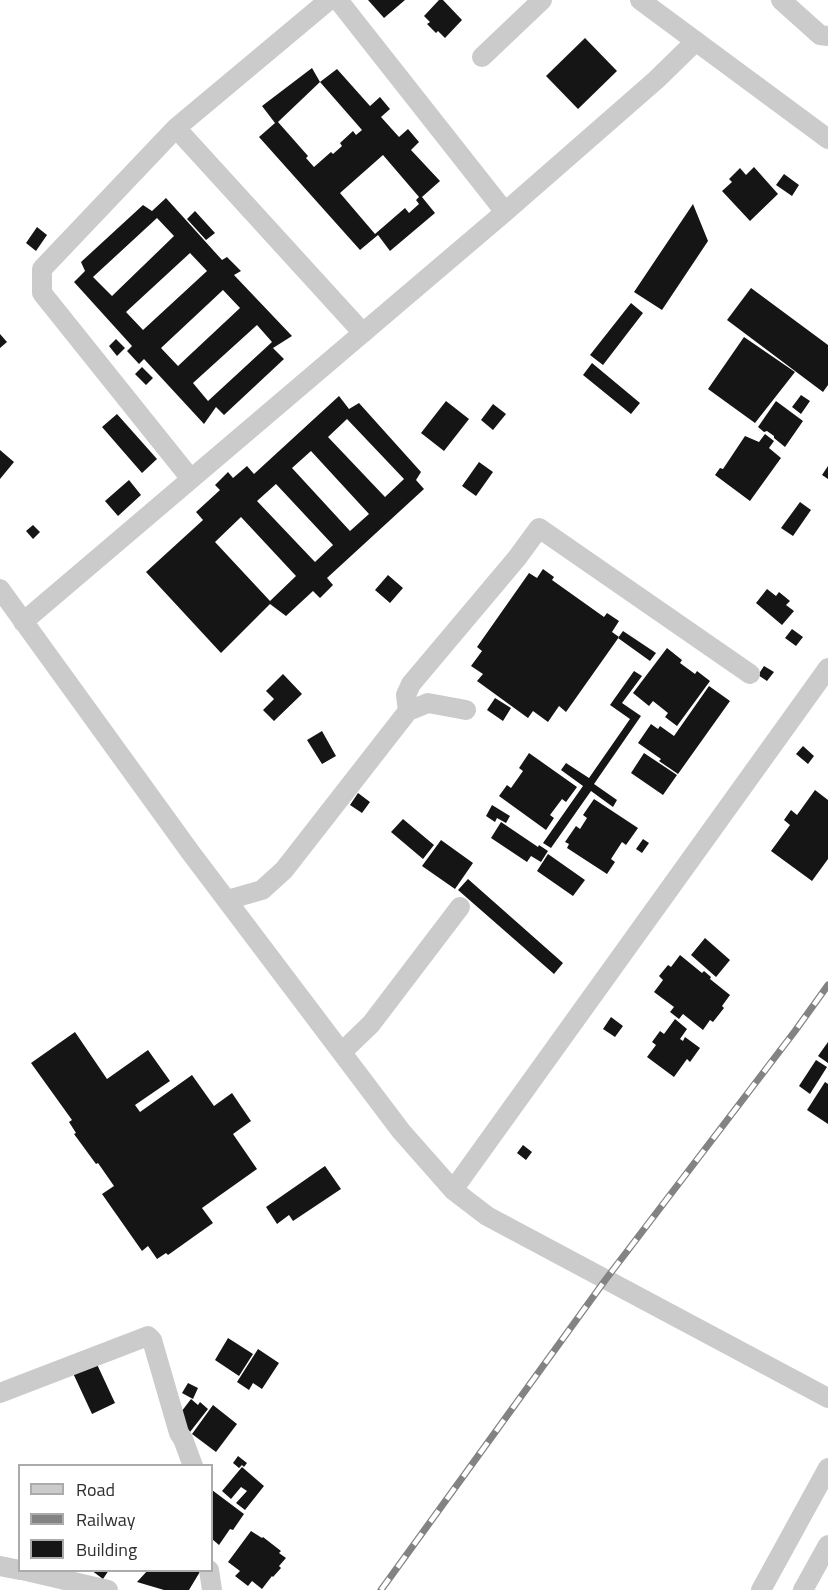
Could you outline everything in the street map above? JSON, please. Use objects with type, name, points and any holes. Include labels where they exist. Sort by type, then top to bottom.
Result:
[{"type":"street","points":[[191,478],[42,293],[42,269],[176,128],[329,0]]},
{"type":"street","points":[[338,0],[505,212]]},
{"type":"street","points":[[482,57],[542,0]]},
{"type":"street","points":[[640,0],[828,139]]},
{"type":"street","points":[[781,0],[820,35],[828,36]]},
{"type":"street","points":[[23,622],[505,212],[656,80],[696,41]]},
{"type":"street","points":[[176,128],[363,333]]},
{"type":"street","points":[[408,711],[406,695],[411,684],[517,558],[539,528],[750,674]]},
{"type":"street","points":[[0,590],[227,900],[401,1131],[453,1190],[487,1216],[828,1398]]},
{"type":"street","points":[[453,1190],[828,668]]},
{"type":"street","points":[[227,900],[262,890],[284,870],[408,711],[428,704],[466,710]]},
{"type":"street","points":[[342,1052],[371,1024],[460,906]]},
{"type":"street","points":[[0,1393],[148,1336],[152,1340],[179,1433],[192,1464]]},
{"type":"street","points":[[762,1590],[828,1468]]},
{"type":"street","points":[[803,1590],[828,1545]]},
{"type":"street","points":[[0,1566],[18,1569]]},
{"type":"street","points":[[30,1572],[108,1590]]},
{"type":"street","points":[[209,1572],[212,1590]]},
{"type":"building","points":[[368,0],[405,0],[384,18]]},
{"type":"building","points":[[439,0],[443,0],[462,20],[445,38],[427,24],[430,22],[424,16]]},
{"type":"building","points":[[585,38],[617,71],[578,109],[546,76]]},
{"type":"building","points":[[312,68],[320,82],[337,69],[370,106],[380,97],[390,109],[381,117],[399,137],[408,129],[419,142],[411,150],[440,181],[422,197],[435,213],[390,251],[378,235],[360,250],[259,137],[275,123],[262,106]],"holes":[[[320,82],[362,130],[356,135],[353,131],[340,143],[342,146],[333,154],[331,152],[314,167],[306,158],[308,156],[278,122]],[[383,155],[419,197],[416,200],[419,204],[409,213],[405,208],[375,234],[340,193]]]},
{"type":"building","points":[[754,167],[778,194],[750,221],[722,191],[732,182],[729,179],[740,168],[746,175]]},
{"type":"building","points":[[784,174],[799,185],[792,196],[776,185]]},
{"type":"building","points":[[166,198],[222,260],[227,257],[241,271],[234,275],[292,336],[273,348],[284,359],[224,415],[216,407],[204,424],[144,359],[139,364],[127,351],[132,346],[74,282],[85,271],[81,262],[143,205],[152,211]],"holes":[[[157,218],[174,236],[112,296],[93,277]],[[190,253],[207,271],[143,330],[126,312]],[[223,290],[240,308],[178,366],[161,348]],[[257,325],[272,342],[208,401],[193,383]]]},
{"type":"building","points":[[693,204],[708,241],[662,310],[634,292]]},
{"type":"building","points":[[195,211],[215,233],[206,240],[187,219]]},
{"type":"building","points":[[37,227],[47,235],[36,251],[26,243]]},
{"type":"building","points":[[751,288],[828,345],[828,385],[823,392],[727,320]]},
{"type":"building","points":[[631,303],[643,313],[603,365],[590,355]]},
{"type":"building","points":[[0,334],[7,342],[0,348]]},
{"type":"building","points":[[744,337],[795,372],[755,423],[708,389]]},
{"type":"building","points":[[116,339],[125,348],[117,356],[109,346]]},
{"type":"building","points":[[592,363],[640,403],[631,414],[583,375]]},
{"type":"building","points":[[142,367],[153,378],[146,385],[135,374]]},
{"type":"building","points":[[801,395],[810,401],[801,414],[792,407]]},
{"type":"building","points":[[339,396],[349,409],[359,403],[421,472],[416,480],[424,489],[327,578],[333,585],[320,598],[313,591],[286,616],[270,604],[221,653],[146,572],[203,520],[196,512],[220,490],[215,485],[228,472],[233,478],[247,466],[254,474]],"holes":[[[347,419],[404,479],[385,497],[328,437]],[[311,451],[369,514],[350,531],[292,468]],[[276,484],[333,545],[315,562],[257,501]],[[241,517],[296,576],[270,601],[215,542]]]},
{"type":"building","points":[[446,401],[469,419],[444,451],[421,433]]},
{"type":"building","points":[[776,401],[803,421],[785,447],[774,436],[758,427]]},
{"type":"building","points":[[493,404],[506,414],[493,430],[481,420]]},
{"type":"building","points":[[117,414],[157,459],[142,473],[102,427]]},
{"type":"building","points":[[765,434],[774,441],[769,448],[781,458],[750,501],[715,475],[720,468],[723,469],[745,436],[759,442]]},
{"type":"building","points":[[0,450],[14,462],[0,479]]},
{"type":"building","points":[[479,462],[493,472],[476,496],[462,486]]},
{"type":"building","points":[[828,466],[828,479],[822,475]]},
{"type":"building","points":[[129,480],[141,495],[118,516],[105,501]]},
{"type":"building","points":[[800,502],[811,510],[793,536],[781,528]]},
{"type":"building","points":[[33,525],[40,532],[33,539],[26,531]]},
{"type":"building","points":[[543,569],[554,577],[552,580],[604,617],[607,613],[619,621],[612,632],[619,637],[566,712],[559,706],[548,722],[533,711],[528,718],[477,681],[483,674],[471,666],[482,651],[477,647],[529,573],[537,578]]},
{"type":"building","points":[[388,575],[403,588],[390,603],[375,590]]},
{"type":"building","points":[[767,589],[776,596],[779,592],[790,601],[786,605],[794,611],[782,625],[756,603]]},
{"type":"building","points":[[792,629],[803,637],[796,646],[785,638]]},
{"type":"building","points":[[623,631],[656,653],[650,661],[618,638]]},
{"type":"building","points":[[667,648],[682,660],[680,663],[695,674],[697,671],[710,681],[677,726],[665,717],[668,713],[653,701],[649,706],[633,693]]},
{"type":"building","points":[[764,666],[774,672],[767,681],[758,675]]},
{"type":"building","points":[[634,671],[642,676],[622,703],[641,716],[594,784],[617,800],[613,807],[591,791],[551,848],[543,843],[583,786],[561,770],[566,763],[589,778],[630,719],[610,705]]},
{"type":"building","points":[[283,674],[302,694],[274,721],[263,710],[274,699],[266,691]]},
{"type":"building","points":[[709,686],[730,701],[678,774],[638,743],[651,724],[658,729],[660,726],[674,736]]},
{"type":"building","points":[[495,698],[511,708],[503,721],[487,710]]},
{"type":"building","points":[[322,731],[336,756],[322,764],[307,740]]},
{"type":"building","points":[[803,746],[814,756],[808,764],[796,754]]},
{"type":"building","points":[[529,753],[577,787],[566,802],[562,799],[550,815],[554,818],[546,830],[499,796],[507,785],[511,788],[523,771],[519,768]]},
{"type":"building","points":[[644,753],[677,775],[663,795],[631,773]]},
{"type":"building","points":[[815,790],[828,800],[828,859],[812,881],[771,851],[790,825],[784,820],[791,810],[797,815]]},
{"type":"building","points":[[358,793],[370,802],[362,813],[350,805]]},
{"type":"building","points":[[594,799],[638,828],[626,845],[622,842],[611,859],[615,862],[607,874],[567,848],[569,844],[565,842],[576,826],[580,829],[587,818],[583,815]]},
{"type":"building","points":[[492,805],[510,816],[506,823],[497,818],[495,822],[486,816]]},
{"type":"building","points":[[403,819],[434,845],[423,859],[391,832]]},
{"type":"building","points":[[501,822],[538,847],[539,845],[548,851],[541,862],[531,856],[527,862],[491,838]]},
{"type":"building","points":[[643,839],[649,843],[642,853],[636,849]]},
{"type":"building","points":[[441,840],[473,863],[455,889],[422,866]]},
{"type":"building","points":[[548,854],[585,880],[573,896],[537,871]]},
{"type":"building","points":[[468,879],[563,963],[554,974],[458,890]]},
{"type":"building","points":[[705,938],[730,960],[716,977],[691,955]]},
{"type":"building","points":[[680,955],[702,973],[704,971],[711,977],[710,979],[730,995],[722,1006],[724,1008],[713,1022],[710,1020],[703,1030],[683,1014],[679,1019],[670,1012],[674,1007],[654,992],[663,980],[659,976],[668,965],[671,967]]},
{"type":"building","points":[[611,1017],[623,1026],[615,1037],[603,1029]]},
{"type":"building","points":[[675,1019],[687,1029],[680,1039],[683,1041],[685,1037],[700,1048],[690,1062],[687,1059],[674,1077],[647,1057],[656,1045],[652,1042],[660,1031],[664,1034]]},
{"type":"building","points":[[75,1032],[107,1079],[148,1050],[170,1081],[135,1105],[140,1112],[192,1075],[214,1106],[232,1093],[251,1121],[233,1134],[257,1169],[202,1208],[213,1223],[168,1255],[166,1253],[157,1259],[148,1246],[142,1251],[102,1194],[114,1186],[74,1134],[76,1133],[69,1122],[72,1120],[31,1063]]},
{"type":"building","points":[[828,1042],[828,1063],[818,1056]]},
{"type":"building","points":[[816,1060],[827,1067],[810,1094],[799,1086]]},
{"type":"building","points":[[825,1082],[828,1084],[828,1124],[807,1110]]},
{"type":"building","points":[[523,1145],[532,1152],[526,1160],[517,1153]]},
{"type":"building","points":[[325,1166],[341,1189],[293,1221],[289,1215],[277,1224],[266,1207]]},
{"type":"building","points":[[228,1338],[253,1354],[239,1376],[215,1360]]},
{"type":"building","points":[[258,1349],[279,1363],[262,1389],[253,1383],[249,1390],[237,1382]]},
{"type":"building","points":[[95,1360],[115,1403],[92,1414],[72,1371]]},
{"type":"building","points":[[188,1383],[198,1388],[193,1399],[182,1393]]},
{"type":"building","points":[[191,1399],[198,1405],[200,1402],[208,1409],[190,1432],[175,1420]]},
{"type":"building","points":[[213,1405],[237,1424],[216,1452],[192,1434]]},
{"type":"building","points":[[238,1456],[247,1463],[244,1467],[242,1465],[239,1468],[233,1463]]},
{"type":"building","points":[[242,1467],[264,1486],[245,1510],[236,1503],[247,1491],[241,1487],[231,1499],[222,1491]]},
{"type":"building","points":[[213,1491],[244,1514],[219,1545],[213,1540]]},
{"type":"building","points":[[251,1531],[263,1537],[286,1558],[279,1566],[281,1568],[262,1589],[252,1581],[248,1586],[235,1576],[240,1571],[228,1562]]},
{"type":"building","points":[[94,1572],[108,1572],[103,1579]]},
{"type":"building","points":[[146,1572],[200,1572],[189,1590],[164,1590],[137,1582]]},
{"type":"railway","points":[[381,1590],[606,1279],[828,985]]}]
